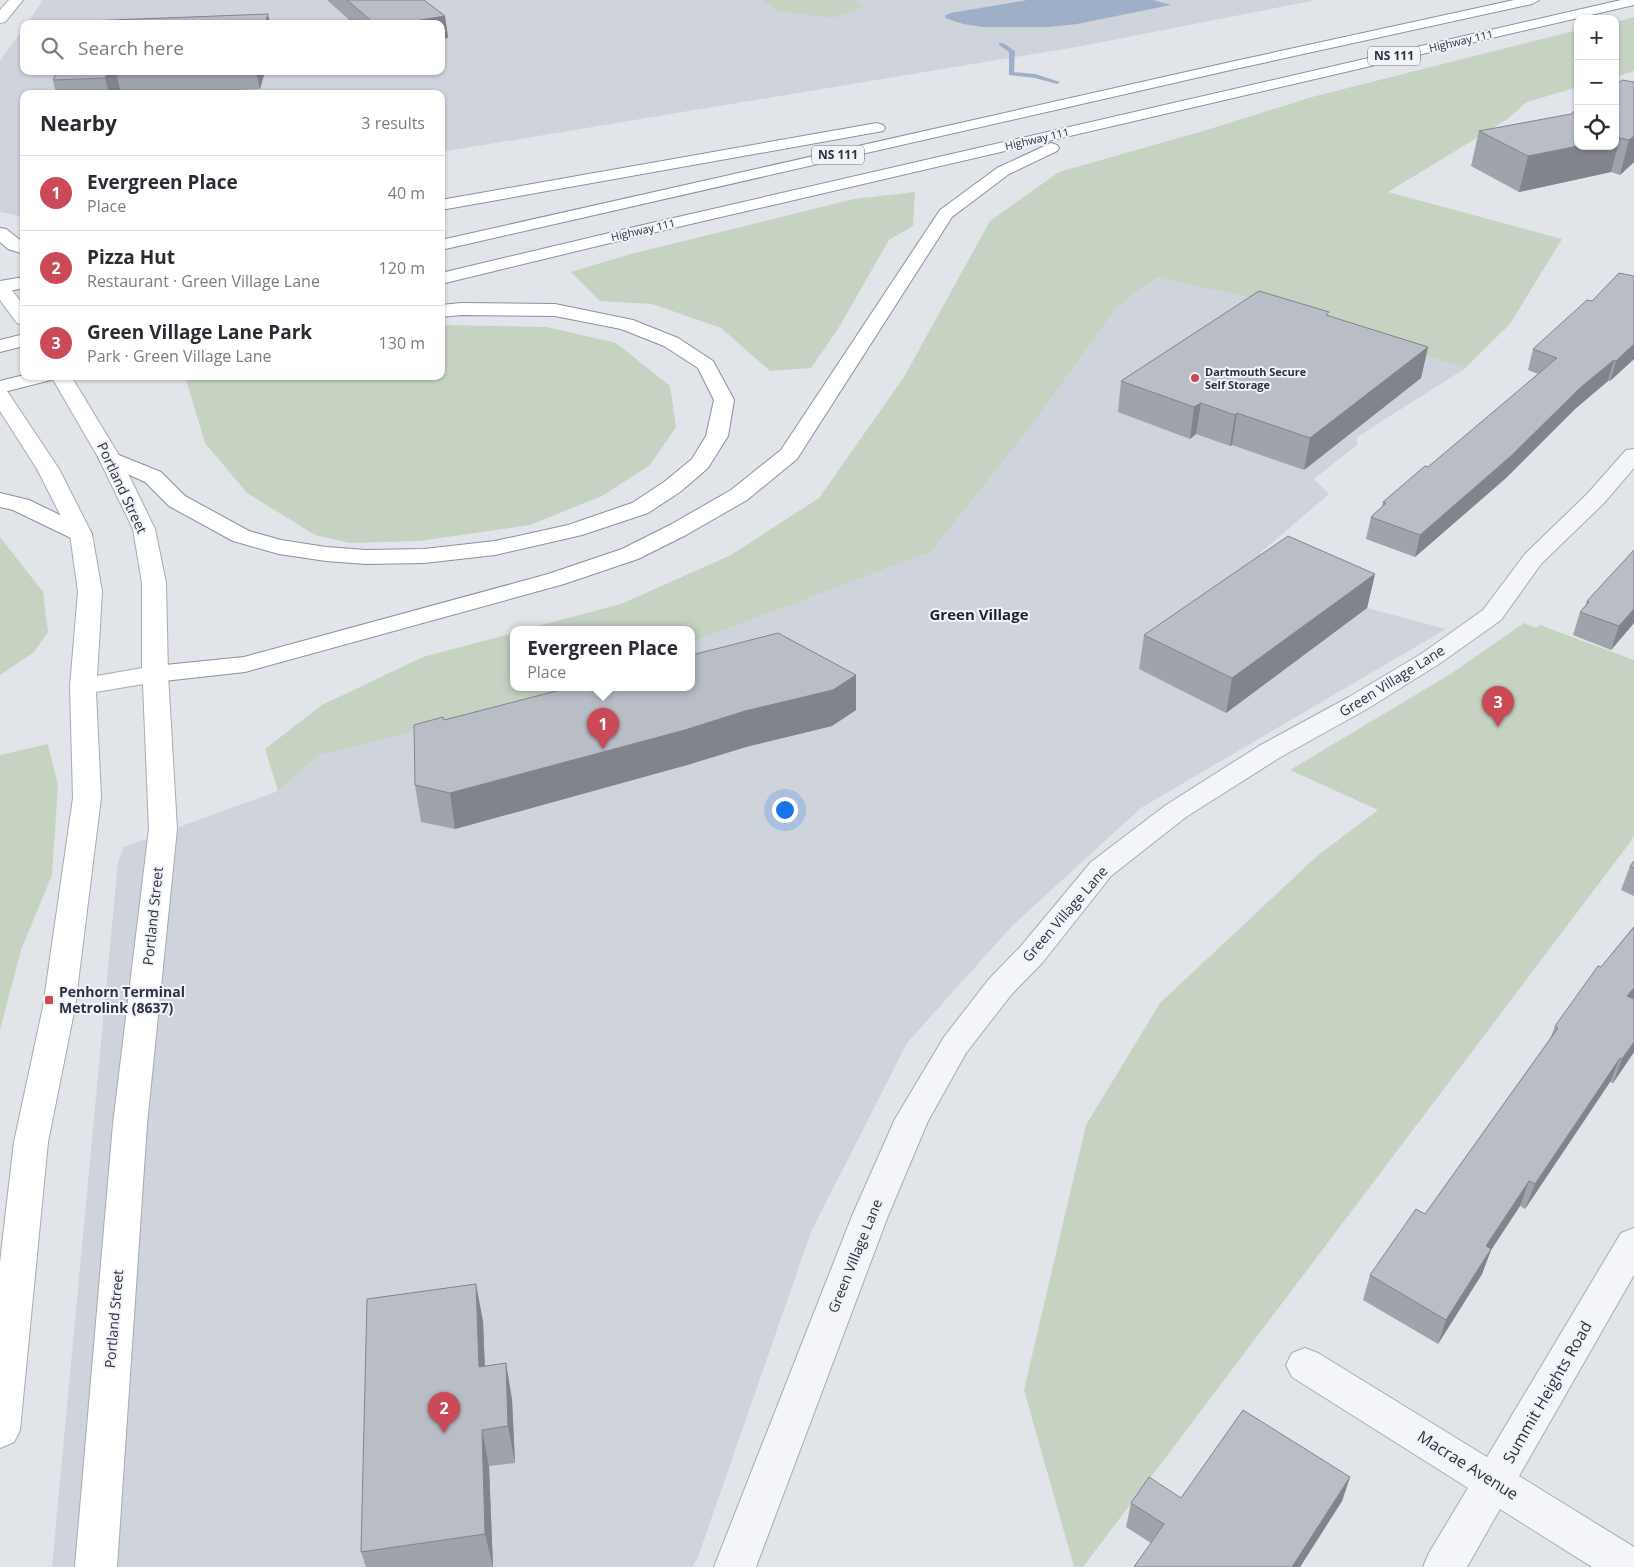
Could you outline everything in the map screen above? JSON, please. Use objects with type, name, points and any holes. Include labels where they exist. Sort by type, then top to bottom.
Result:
[{"type":"main road","points":[[0,19],[16,0]]},
{"type":"main road","name":"Highway 111","points":[[445,244],[1235,65],[1532,0]]},
{"type":"main road","name":"Highway 111","points":[[445,278],[643,230],[1634,1]]},
{"type":"main road","points":[[926,119],[1235,65]]},
{"type":"main road","points":[[83,686],[155,674],[245,664],[556,579],[630,554],[678,530],[739,495],[789,454],[946,214],[1003,171],[1051,147],[1155,112]]},
{"type":"main road","points":[[445,204],[888,126]]},
{"type":"main road","points":[[0,233],[14,245],[20,247]]},
{"type":"main road","points":[[20,283],[0,288],[20,313]]},
{"type":"main road","points":[[109,457],[153,477],[177,501],[241,536],[279,547],[326,554],[366,557],[424,556],[495,548],[574,530],[640,508],[672,487],[700,463],[717,436],[724,400],[706,365],[671,342],[626,324],[555,310],[461,309],[445,311]]},
{"type":"main road","points":[[0,346],[20,341]]},
{"type":"main road","points":[[5,388],[31,380]]},
{"type":"main road","points":[[5,388],[37,380]]},
{"type":"main road","name":"Portland Street","points":[[63,380],[109,457],[144,529],[154,583],[155,674],[163,829],[130,1124],[96,1567]]},
{"type":"main road","points":[[0,1430],[31,1142],[59,1007],[87,798],[83,686],[90,592],[81,534],[48,469],[22,428],[5,388]]},
{"type":"main road","points":[[0,500],[21,505],[81,534]]},
{"type":"street","name":"Green Village Lane","points":[[735,1567],[860,1241],[912,1119],[955,1045],[1000,987],[1032,954],[1101,869],[1176,811],[1269,752],[1358,703],[1430,659],[1492,615],[1533,559],[1596,498],[1634,456]]},
{"type":"street","name":"Summit Heights Road","points":[[1444,1567],[1634,1243]]},
{"type":"street","name":"Macrae Avenue","points":[[1305,1365],[1629,1567]]},
{"type":"shaded area","points":[[43,0],[1316,0],[1082,46],[445,151],[445,90],[20,90],[20,216],[0,212],[0,61],[20,34],[20,75],[445,75],[445,20],[30,20]]},
{"type":"shaded area","points":[[1159,278],[1285,305],[1464,369],[1357,437],[1357,445],[1314,479],[1329,494],[1260,553],[1367,608],[1446,629],[1141,808],[1012,926],[907,1043],[811,1232],[698,1557],[692,1567],[52,1567],[118,862],[124,847],[278,791],[319,755],[378,741],[553,691],[695,691],[695,641],[931,552],[1035,421],[1117,307]]},
{"type":"green space","points":[[761,0],[853,0],[865,6],[834,18],[778,11]]},
{"type":"green space","points":[[1634,17],[1634,71],[1619,76],[1619,60],[1619,21]]},
{"type":"green space","points":[[1574,31],[1574,88],[1527,102],[1506,120],[1388,192],[1562,239],[1510,324],[1464,369],[1285,305],[1158,278],[1117,307],[1035,421],[931,552],[695,641],[695,626],[538,626],[621,604],[731,555],[819,498],[904,377],[990,221],[1059,172],[1210,129],[1312,97]]},
{"type":"green space","points":[[915,192],[913,226],[889,240],[838,329],[811,368],[770,371],[721,328],[652,304],[600,301],[571,272],[631,254],[854,199]]},
{"type":"green space","points":[[445,325],[547,327],[616,343],[670,386],[676,427],[650,465],[602,496],[530,525],[419,541],[350,543],[315,535],[247,493],[205,443],[186,380],[445,380]]},
{"type":"green space","points":[[0,537],[43,592],[48,632],[34,652],[0,675]]},
{"type":"green space","points":[[1524,623],[1536,628],[1540,625],[1634,660],[1634,837],[1083,1567],[1074,1567],[1024,1390],[1086,1125],[1160,1003],[1317,856],[1378,810],[1290,770],[1452,673]]},
{"type":"green space","points":[[510,634],[510,691],[553,691],[378,741],[319,755],[278,791],[265,749],[322,705],[423,657]]},
{"type":"green space","points":[[48,744],[58,786],[52,875],[21,950],[0,1030],[0,755]]},
{"type":"water","points":[[1027,0],[1153,0],[1171,5],[1077,24],[1049,27],[983,27],[963,24],[945,18],[946,15],[951,13]]},
{"type":"building","points":[[347,0],[424,0],[445,16],[421,20],[370,20]]},
{"type":"building","points":[[268,14],[266,20],[113,20]]},
{"type":"building","points":[[56,75],[107,75],[105,78],[53,80]]},
{"type":"building","points":[[1622,80],[1634,82],[1634,136],[1629,140],[1619,138],[1620,82]]},
{"type":"building","points":[[1574,111],[1574,147],[1528,156],[1479,131],[1571,114]]},
{"type":"building","points":[[1619,273],[1634,276],[1634,344],[1616,361],[1614,360],[1581,387],[1511,456],[1420,535],[1371,517],[1386,503],[1383,502],[1425,466],[1428,467],[1557,358],[1533,349],[1587,300],[1592,301]]},
{"type":"building","points":[[1259,291],[1329,312],[1326,315],[1428,347],[1310,438],[1201,403],[1194,407],[1121,381]]},
{"type":"building","points":[[1288,536],[1375,574],[1232,678],[1144,635]]},
{"type":"building","points":[[1634,550],[1634,609],[1619,626],[1580,612],[1589,602],[1587,601]]},
{"type":"building","points":[[778,633],[856,675],[833,690],[745,711],[685,730],[450,793],[415,785],[414,725],[443,717],[444,720],[556,691],[695,691],[695,654]]},
{"type":"building","points":[[1634,927],[1634,988],[1627,996],[1634,999],[1634,1042],[1622,1059],[1620,1058],[1535,1184],[1529,1181],[1486,1246],[1491,1249],[1446,1320],[1370,1275],[1416,1209],[1425,1214],[1558,1028],[1555,1026],[1598,966],[1601,967]]},
{"type":"building","points":[[476,1284],[479,1367],[506,1363],[508,1426],[482,1430],[485,1534],[361,1552],[367,1299]]},
{"type":"building","points":[[1243,1410],[1350,1477],[1292,1567],[1134,1567],[1164,1524],[1131,1503],[1149,1477],[1181,1498]]},
{"type":"waterway","points":[[1001,44],[1012,51],[1011,74],[1035,76],[1057,82]]},
{"type":"place","name":"Dartmouth Secure Self Storage","points":[[1195,378]]},
{"type":"place","name":"Green Village Lane Park","points":[[1498,727]]},
{"type":"place","name":"Evergreen Place","points":[[603,749]]},
{"type":"place","name":"Penhorn Terminal Metrolink (8637)","points":[[49,1000]]},
{"type":"place","name":"Pizza Hut","points":[[444,1433]]},
{"type":"district","name":"Green Village","points":[[979,615]]}]
